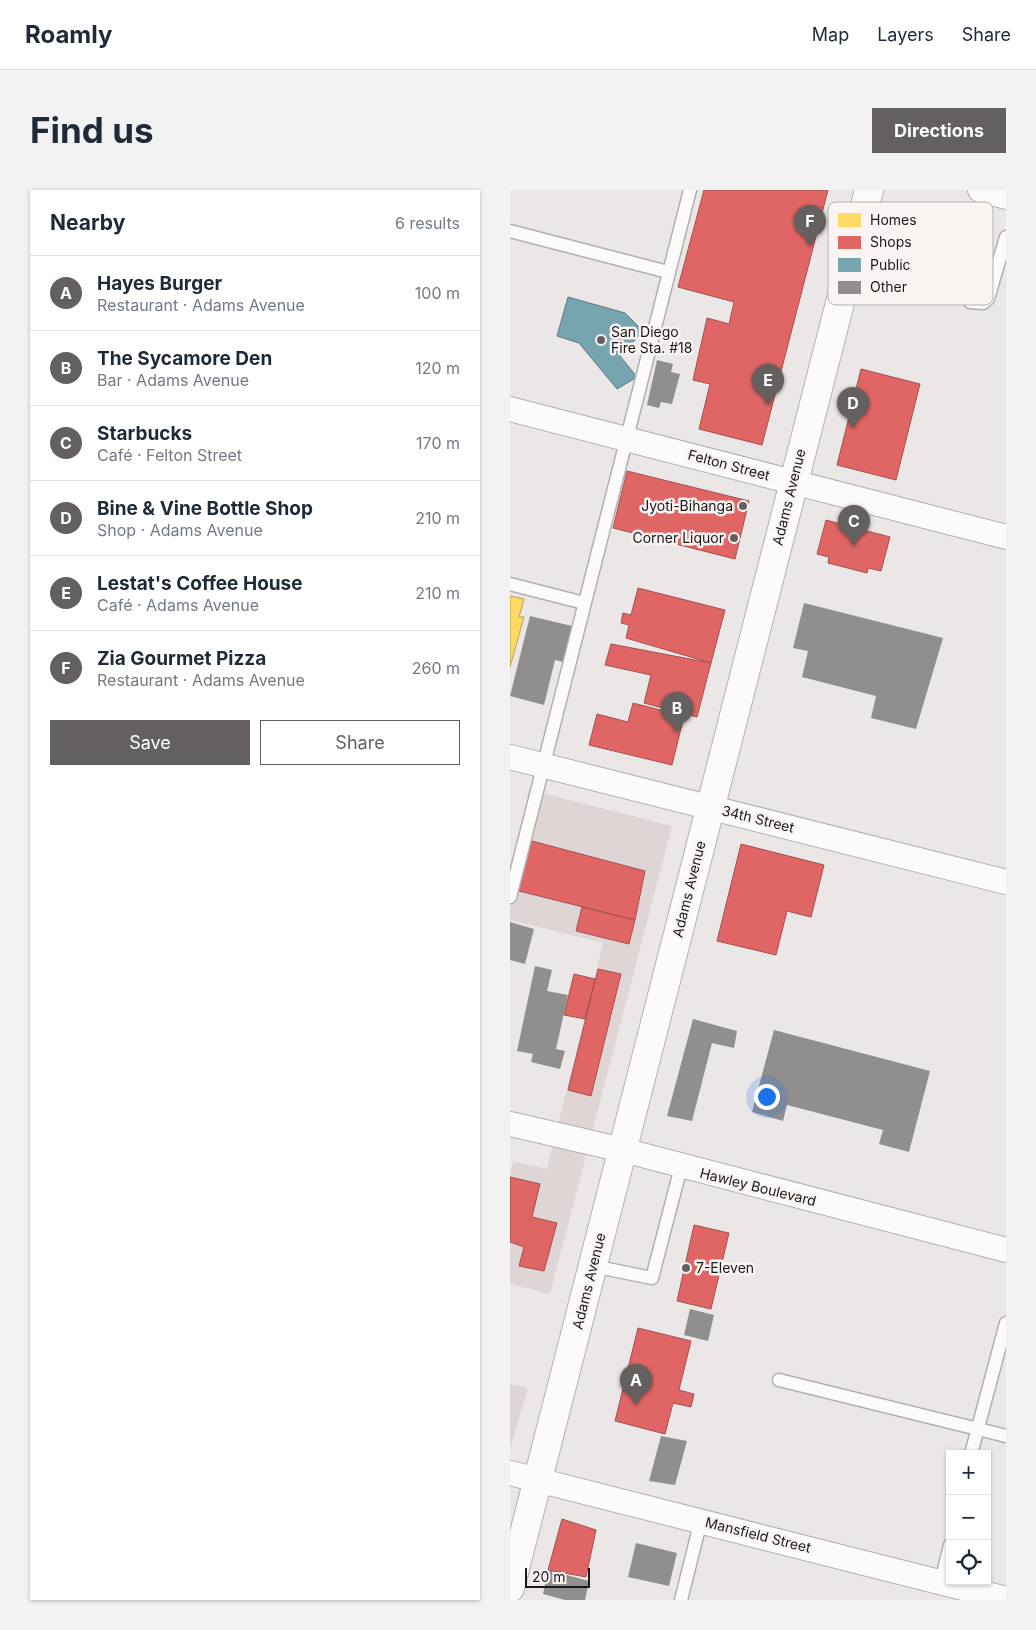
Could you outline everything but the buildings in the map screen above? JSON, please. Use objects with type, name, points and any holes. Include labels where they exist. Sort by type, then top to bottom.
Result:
[{"type":"main road","name":"Adams Avenue","points":[[510,1588],[839,305]]},
{"type":"street","name":"Felton Street","points":[[510,409],[626,437],[1006,537]]},
{"type":"street","name":"34th Street","points":[[510,757],[1006,882]]},
{"type":"street","name":"Hawley Boulevard","points":[[510,1124],[623,1150],[681,1167],[1006,1250]]},
{"type":"street","name":"Mansfield Street","points":[[510,1473],[1006,1599]]},
{"type":"lane","points":[[510,897],[690,190]]},
{"type":"lane","points":[[510,231],[668,272]]},
{"type":"lane","points":[[993,282],[1006,237]]},
{"type":"lane","points":[[510,584],[584,604]]},
{"type":"lane","points":[[593,1266],[652,1278],[681,1167]]},
{"type":"lane","points":[[972,1450],[1006,1322]]},
{"type":"lane","points":[[779,1380],[1006,1436]]},
{"type":"lane","points":[[682,1600],[701,1520]]},
{"type":"lane","points":[[941,1582],[946,1561]]},
{"type":"shaded area","points":[[538,792],[672,826],[550,1294],[510,1284],[510,1175],[513,1161],[547,1169],[603,943],[510,920],[510,907]]},
{"type":"shaded area","points":[[510,1384],[528,1388],[510,1449]]},
{"type":"place","name":"Zia Gourmet Pizza","points":[[810,246]]},
{"type":"place","name":"San Diego Fire Sta. #18","points":[[601,340]]},
{"type":"place","name":"Lestat's Coffee House","points":[[768,405]]},
{"type":"place","name":"Bine & Vine Bottle Shop","points":[[853,428]]},
{"type":"place","name":"Jyoti-Bihanga","points":[[743,506]]},
{"type":"place","name":"Corner Liquor","points":[[734,538]]},
{"type":"place","name":"Starbucks","points":[[854,546]]},
{"type":"place","name":"The Sycamore Den","points":[[677,733]]},
{"type":"place","name":"7-Eleven","points":[[686,1268]]},
{"type":"place","name":"Hayes Burger","points":[[636,1405]]}]
